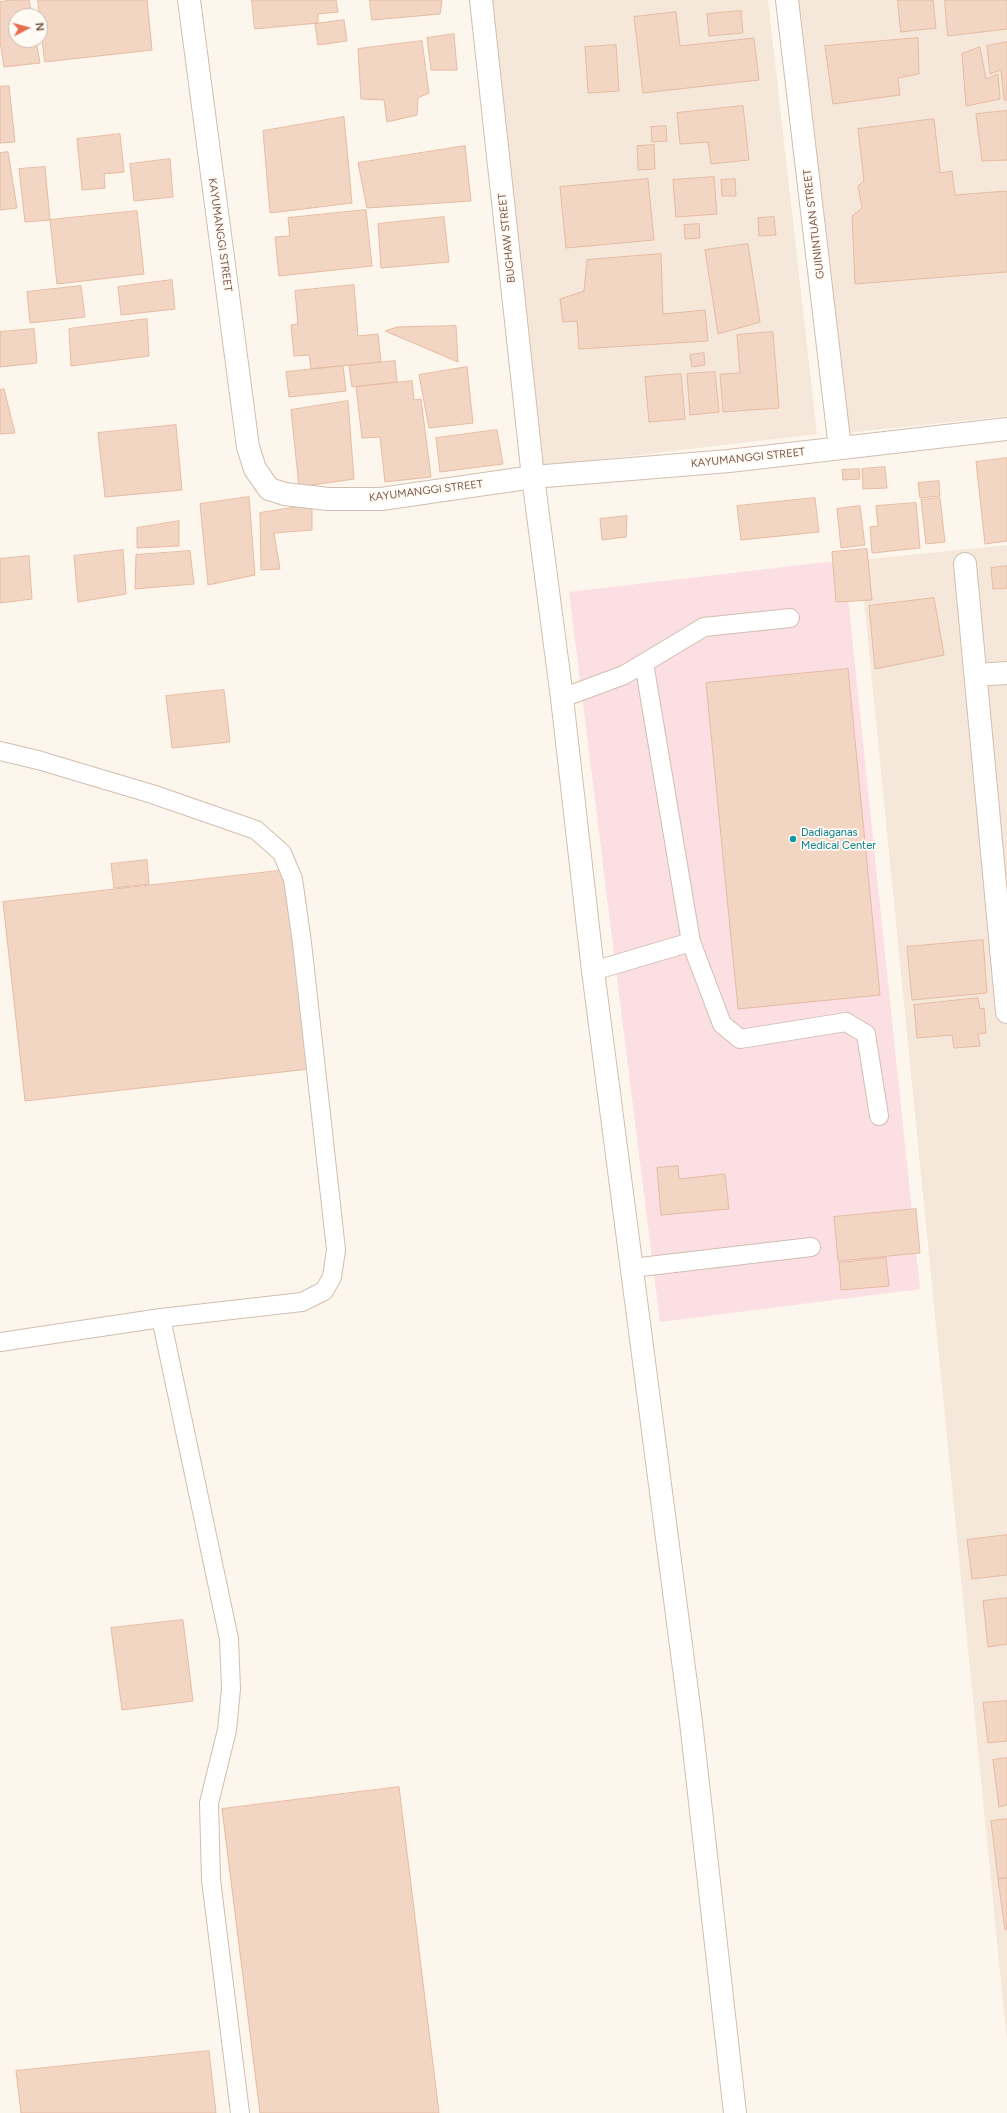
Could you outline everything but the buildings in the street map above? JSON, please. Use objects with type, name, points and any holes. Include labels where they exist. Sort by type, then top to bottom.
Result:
[{"type":"street","name":"KAYUMANGGI STREET","points":[[189,0],[248,447],[254,469],[269,489],[285,494],[328,499],[381,499],[533,477],[728,461],[1007,429]]},
{"type":"street","name":"BUGHAW STREET","points":[[481,0],[533,477],[562,698],[593,971],[691,1722],[735,2113]]},
{"type":"street","name":"GUININTUAN STREET","points":[[787,0],[840,448]]},
{"type":"street","points":[[965,564],[1007,1012]]},
{"type":"street","points":[[976,675],[1007,673]]},
{"type":"lane","points":[[562,698],[624,675],[704,627],[790,618]]},
{"type":"lane","points":[[644,663],[691,942],[722,1024],[740,1039],[846,1022],[866,1034],[879,1116]]},
{"type":"lane","points":[[0,752],[38,760],[144,792],[256,830],[282,853],[293,879],[302,943],[336,1250],[332,1277],[324,1291],[302,1302],[161,1318],[0,1342]]},
{"type":"lane","points":[[593,971],[691,942]]},
{"type":"lane","points":[[632,1268],[811,1247]]},
{"type":"lane","points":[[161,1318],[229,1639],[231,1689],[227,1730],[209,1803],[210,1873],[240,2113]]},
{"type":"shaded area","points":[[488,0],[768,0],[817,434],[537,467]]},
{"type":"shaded area","points":[[797,0],[1007,0],[1007,416],[846,433]]},
{"type":"shaded area","points":[[1007,545],[1007,2042],[860,560]]},
{"type":"shaded area","points":[[844,560],[920,1289],[660,1322],[569,592]]},
{"type":"place","name":"Dadiaganas Medical Center","points":[[793,839]]}]
